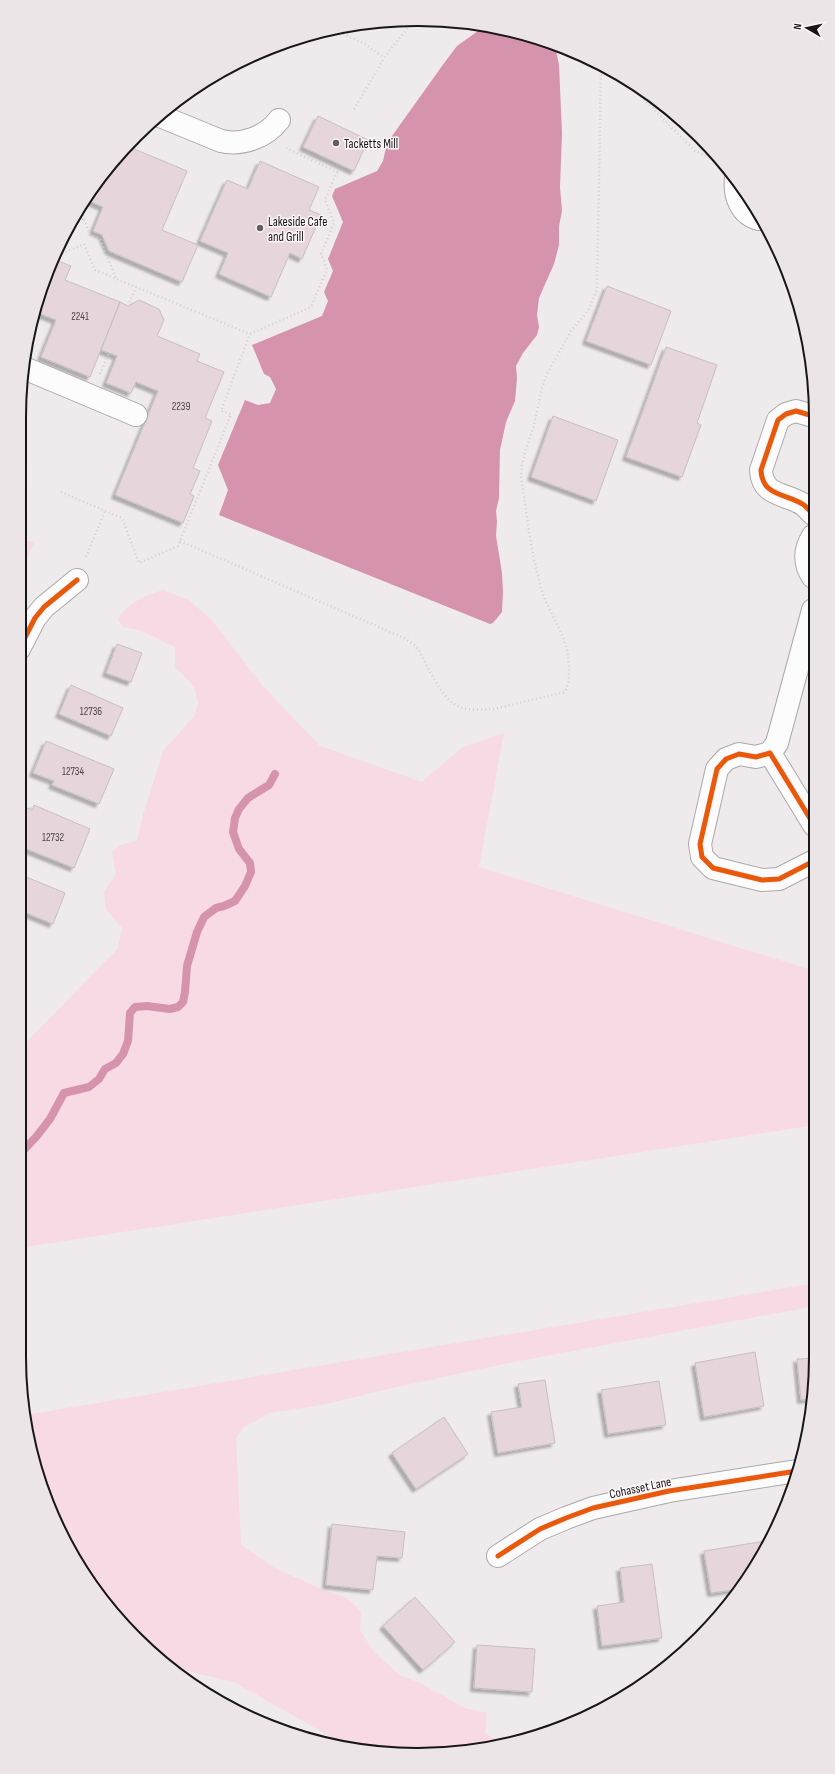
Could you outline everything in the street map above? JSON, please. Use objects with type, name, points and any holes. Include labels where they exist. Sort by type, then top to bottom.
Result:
[{"type":"street","points":[[165,118],[221,141],[230,143],[239,143],[269,132],[279,120]]},
{"type":"street","points":[[737,191],[737,199],[744,210],[754,218]]},
{"type":"street","points":[[29,370],[136,416]]},
{"type":"street","points":[[809,415],[796,411],[786,414],[778,420],[761,474],[767,489],[804,505],[809,510]]},
{"type":"street","points":[[809,543],[807,546],[806,557],[807,568],[809,571]]},
{"type":"street","points":[[26,634],[32,622],[44,607],[77,580]]},
{"type":"street","points":[[809,625],[777,742],[770,753],[756,757],[739,754],[726,759],[717,769],[700,844],[702,857],[713,868],[762,880],[779,879],[809,864]]},
{"type":"street","points":[[770,753],[809,818]]},
{"type":"street","name":"Cohasset Lane","points":[[498,1556],[540,1529],[593,1508],[669,1491],[791,1472]]},
{"type":"path","points":[[354,110],[384,58],[409,26]]},
{"type":"path","points":[[342,34],[365,44],[384,58]]},
{"type":"path","points":[[180,541],[404,638],[414,645],[419,651],[446,696],[454,704],[460,707],[482,710],[494,709],[565,692],[569,679],[569,658],[567,649],[548,606],[536,572],[521,476],[522,465],[547,374],[571,331],[588,311],[597,290],[601,71]]},
{"type":"path","points":[[638,94],[695,152],[711,158]]},
{"type":"path","points":[[62,492],[122,518],[139,563],[178,546],[231,414],[221,411],[250,334],[311,307],[327,269],[321,254],[334,223],[324,200],[337,172],[259,136]]},
{"type":"path","points":[[83,215],[90,235],[100,239],[116,279]]},
{"type":"path","points":[[79,221],[84,219]]},
{"type":"path","points":[[63,252],[84,244],[95,270],[250,334]]},
{"type":"path","points":[[128,306],[136,287]]},
{"type":"path","points":[[77,580],[105,511]]},
{"type":"shaded area","points":[[478,31],[519,39],[556,52],[559,65],[562,133],[560,187],[562,211],[559,226],[559,245],[554,264],[539,298],[537,315],[539,327],[537,335],[523,353],[516,366],[517,378],[515,401],[506,422],[500,450],[499,498],[496,511],[496,536],[502,573],[502,612],[493,623],[490,624],[219,515],[228,490],[218,465],[245,400],[258,405],[270,403],[276,389],[270,377],[264,374],[252,345],[322,316],[328,301],[324,292],[333,271],[328,259],[343,222],[332,196],[335,189],[377,171],[383,161],[387,143],[457,46]]},
{"type":"shaded area","points":[[35,541],[26,561],[26,542]]},
{"type":"shaded area","points":[[163,590],[189,600],[212,620],[261,684],[320,746],[422,782],[463,747],[504,733],[479,867],[809,969],[809,1126],[26,1247],[26,1043],[118,948],[122,928],[106,909],[104,892],[116,874],[112,852],[120,845],[137,841],[143,815],[163,751],[195,715],[198,703],[194,687],[175,667],[175,647],[139,630],[123,627],[118,619],[132,604],[149,595]]},
{"type":"shaded area","points":[[809,1284],[809,1307],[508,1363],[326,1404],[270,1413],[244,1427],[236,1438],[241,1545],[273,1567],[321,1589],[347,1598],[361,1611],[360,1630],[374,1652],[400,1675],[422,1684],[465,1708],[487,1713],[485,1733],[496,1740],[469,1745],[418,1748],[392,1747],[366,1745],[334,1739],[236,1683],[183,1670],[179,1667],[159,1651],[123,1615],[92,1574],[78,1552],[66,1530],[47,1482],[39,1458],[30,1414]]},
{"type":"building","name":"Tacketts Mill","points":[[318,116],[368,140],[354,171],[303,147]]},
{"type":"building","points":[[133,149],[187,171],[162,230],[198,245],[182,282],[109,251],[102,235],[93,231],[103,207],[91,202],[123,159]]},
{"type":"building","name":"Lakeside Cafe and Grill","points":[[260,161],[319,187],[309,210],[321,215],[302,259],[290,253],[271,297],[219,274],[228,253],[200,241],[227,180],[248,189]]},
{"type":"building","points":[[59,261],[71,266],[65,280],[120,302],[90,377],[41,357],[56,320],[40,314]]},
{"type":"building","points":[[607,286],[671,311],[651,365],[586,341]]},
{"type":"building","points":[[139,300],[159,309],[164,320],[157,336],[200,354],[197,361],[224,372],[205,418],[212,421],[193,468],[200,471],[190,494],[194,496],[183,523],[115,495],[158,391],[136,382],[131,393],[106,383],[117,356],[101,350],[120,302],[128,306]]},
{"type":"building","points":[[666,347],[717,365],[697,423],[701,425],[682,477],[626,457]]},
{"type":"building","points":[[553,416],[618,440],[596,501],[531,477]]},
{"type":"building","points":[[117,644],[142,653],[131,682],[106,673]]},
{"type":"building","points":[[71,685],[123,708],[111,736],[59,714]]},
{"type":"building","points":[[46,741],[114,769],[99,804],[52,785],[54,781],[33,773]]},
{"type":"building","points":[[34,805],[90,829],[74,868],[26,849],[26,808],[33,810]]},
{"type":"building","points":[[26,877],[65,893],[53,924],[26,913]]},
{"type":"building","points":[[755,1352],[764,1406],[704,1417],[695,1363]]},
{"type":"building","points":[[809,1358],[807,1399],[801,1400],[797,1359]]},
{"type":"building","points":[[545,1380],[555,1443],[498,1453],[491,1412],[522,1407],[518,1384]]},
{"type":"building","points":[[659,1381],[666,1425],[608,1434],[601,1390]]},
{"type":"building","points":[[444,1417],[468,1454],[416,1489],[392,1453]]},
{"type":"building","points":[[332,1524],[405,1532],[402,1558],[377,1556],[373,1590],[326,1585]]},
{"type":"building","points":[[763,1541],[731,1590],[711,1593],[704,1551]]},
{"type":"building","points":[[652,1564],[662,1638],[602,1646],[597,1606],[624,1602],[620,1568]]},
{"type":"building","points":[[415,1597],[455,1642],[423,1670],[383,1626]]},
{"type":"building","points":[[477,1645],[535,1649],[532,1692],[474,1688]]},
{"type":"waterway","points":[[26,1148],[50,1119],[64,1093],[89,1087],[99,1079],[105,1069],[116,1063],[123,1054],[128,1041],[130,1013],[135,1007],[147,1006],[170,1009],[178,1007],[183,1002],[187,966],[197,932],[204,917],[216,908],[235,901],[245,886],[251,872],[250,863],[239,849],[233,832],[235,818],[239,809],[248,798],[269,785],[275,774]]},
{"type":"cycle path","points":[[809,415],[796,411],[786,414],[778,420],[761,470],[762,479],[771,490],[797,501],[809,510]]},
{"type":"cycle path","points":[[26,635],[35,618],[44,607],[77,580]]},
{"type":"cycle path","points":[[809,817],[770,753],[756,757],[739,754],[726,759],[717,769],[700,844],[702,857],[713,868],[762,880],[779,879],[809,864]]},
{"type":"cycle path","points":[[498,1556],[540,1529],[593,1508],[669,1491],[791,1472]]},
{"type":"place","name":"Tacketts Mill","points":[[336,143]]},
{"type":"place","name":"Lakeside Cafe and Grill","points":[[260,228]]}]
